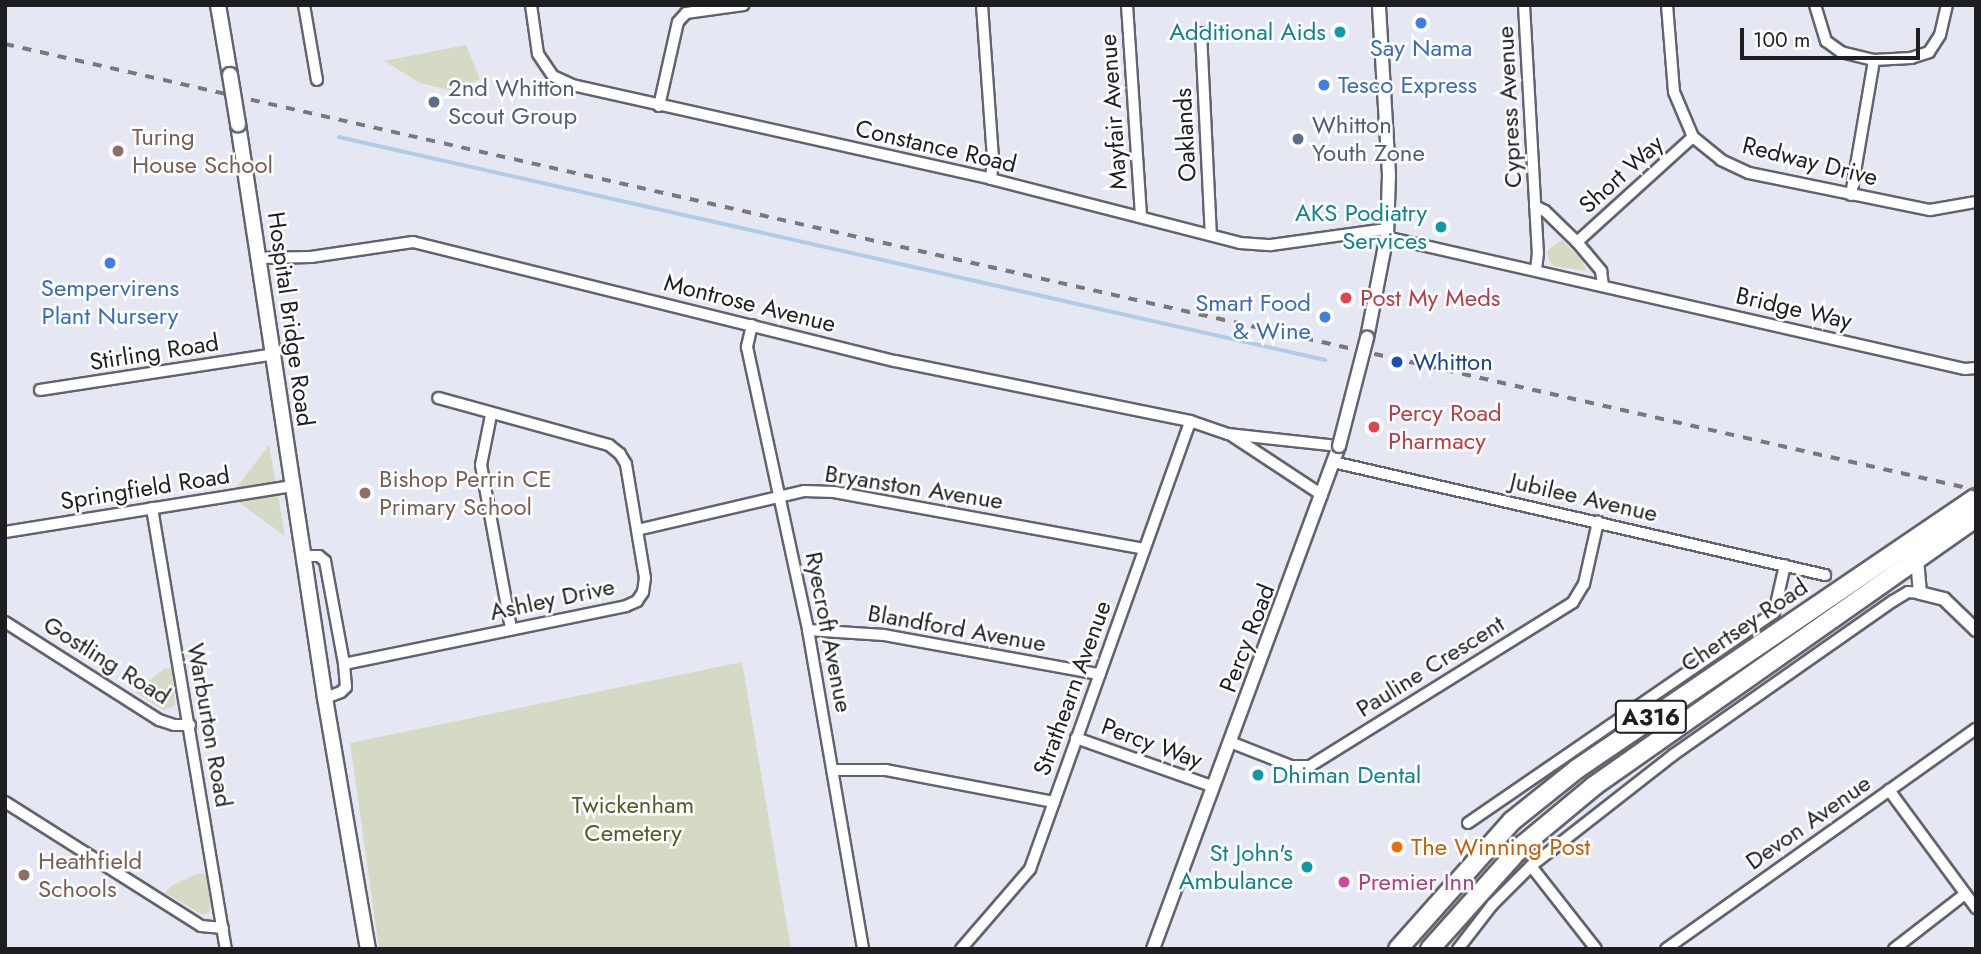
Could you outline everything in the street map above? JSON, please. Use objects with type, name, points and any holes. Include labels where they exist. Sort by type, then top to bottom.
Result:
[{"type":"highway","name":"Chertsey Road","points":[[1430,949],[1522,845],[1594,786],[1917,559],[1976,498]]},
{"type":"highway","name":"Chertsey Road","points":[[1398,949],[1512,821],[1577,769],[1943,531],[1976,519]]},
{"type":"main road","name":"Hospital Bridge Road","points":[[218,5],[275,354],[292,486],[325,698],[368,949]]},
{"type":"street","points":[[303,5],[317,80]]},
{"type":"street","name":"Constance Road","points":[[531,5],[538,54],[553,76],[572,85],[991,179],[1240,243],[1271,245],[1387,233]]},
{"type":"street","points":[[659,106],[678,22],[685,13],[743,5]]},
{"type":"street","points":[[982,5],[993,157],[991,179]]},
{"type":"street","name":"Mayfair Avenue","points":[[1127,5],[1141,216]]},
{"type":"street","name":"Percy Road","points":[[1153,949],[1322,495],[1339,446],[1367,338],[1387,233],[1389,175],[1379,5]]},
{"type":"street","name":"Cypress Avenue","points":[[1524,5],[1538,253],[1536,270]]},
{"type":"street","name":"Redway Drive","points":[[1667,5],[1674,92],[1693,137],[1721,160],[1749,173],[1930,210],[1976,202]]},
{"type":"street","points":[[1815,5],[1826,41],[1841,52],[1874,60],[1911,58],[1929,52],[1940,35],[1947,5]]},
{"type":"street","name":"Oaklands","points":[[1201,33],[1211,236]]},
{"type":"street","points":[[1850,195],[1874,60]]},
{"type":"street","name":"Short Way","points":[[1577,242],[1693,137]]},
{"type":"street","name":"Cypress Avenue","points":[[1535,206],[1545,211],[1577,242]]},
{"type":"street","name":"Bridge Way","points":[[1387,233],[1603,286],[1965,369],[1976,368]]},
{"type":"street","name":"Montrose Avenue","points":[[260,258],[311,257],[413,242],[895,361],[1191,421],[1228,434],[1339,446]]},
{"type":"street","points":[[1577,242],[1601,271],[1603,286]]},
{"type":"street","name":"Ryecroft Avenue","points":[[752,326],[747,347],[808,630],[863,949]]},
{"type":"street","name":"Stirling Road","points":[[40,390],[275,354]]},
{"type":"street","name":"Ashley Drive","points":[[344,664],[626,606],[637,601],[643,592],[645,578],[637,530],[625,464],[620,454],[609,445],[491,415],[438,398]]},
{"type":"street","points":[[491,415],[481,465],[511,629]]},
{"type":"street","name":"Strathearn Avenue","points":[[961,949],[1030,869],[1191,421]]},
{"type":"street","name":"Montrose Avenue","points":[[1228,434],[1322,495]]},
{"type":"street","name":"Jubilee Avenue","points":[[1333,462],[1825,575]]},
{"type":"street","name":"Springfield Road","points":[[5,532],[292,486]]},
{"type":"street","name":"Bryanston Avenue","points":[[637,530],[780,494],[834,492],[1144,549]]},
{"type":"street","name":"Warburton Road","points":[[152,508],[226,949]]},
{"type":"street","name":"Pauline Crescent","points":[[1230,742],[1291,766],[1310,766],[1573,602],[1584,584],[1598,522]]},
{"type":"street","points":[[304,556],[319,556],[325,562],[344,664],[346,687],[341,692],[325,698]]},
{"type":"street","points":[[1917,559],[1920,593]]},
{"type":"street","name":"Chertsey Road","points":[[1468,823],[1774,613],[1785,565]]},
{"type":"street","points":[[1458,949],[1492,905],[1531,866],[1673,755],[1893,601],[1908,592],[1944,600],[1976,630]]},
{"type":"street","name":"Gostling Road","points":[[5,622],[159,720],[174,725],[190,725]]},
{"type":"street","name":"Blandford Avenue","points":[[808,630],[884,635],[1099,674]]},
{"type":"street","name":"Devon Avenue","points":[[1666,949],[1976,729]]},
{"type":"street","name":"Percy Way","points":[[1076,738],[1214,788]]},
{"type":"street","points":[[1663,739],[1673,755]]},
{"type":"street","points":[[834,770],[886,770],[1054,802]]},
{"type":"street","points":[[1889,790],[1976,908]]},
{"type":"street","points":[[5,802],[201,926],[223,928]]},
{"type":"street","points":[[1531,866],[1596,949]]},
{"type":"street","points":[[1894,949],[1965,894]]},
{"type":"green space","points":[[466,45],[480,79],[454,91],[420,83],[384,61]]},
{"type":"green space","points":[[1562,240],[1582,260],[1586,271],[1554,266],[1549,261],[1547,251]]},
{"type":"green space","points":[[269,445],[285,536],[230,496]]},
{"type":"green space","name":"Twickenham Cemetery","points":[[742,662],[791,949],[379,949],[350,743]]},
{"type":"green space","points":[[172,668],[175,706],[163,710],[135,692],[164,669]]},
{"type":"green space","points":[[197,874],[206,874],[211,905],[209,913],[203,915],[165,893],[171,886]]},
{"type":"waterway","points":[[339,137],[1325,360]]},
{"type":"railway","points":[[5,44],[1976,490]]},
{"type":"place","name":"Say Nama","points":[[1421,23]]},
{"type":"place","name":"Additional Aids","points":[[1340,32]]},
{"type":"place","name":"Tesco Express","points":[[1324,85]]},
{"type":"place","name":"2nd Whitton Scout Group","points":[[434,102]]},
{"type":"place","name":"Whitton Youth Zone","points":[[1298,139]]},
{"type":"place","name":"Turing House School","points":[[118,151]]},
{"type":"place","name":"AKS Podiatry Services","points":[[1441,227]]},
{"type":"place","name":"Sempervirens Plant Nursery","points":[[110,263]]},
{"type":"place","name":"Post My Meds","points":[[1346,298]]},
{"type":"place","name":"Smart Food & Wine","points":[[1325,317]]},
{"type":"place","name":"Whitton","points":[[1397,362]]},
{"type":"place","name":"Percy Road Pharmacy","points":[[1374,427]]},
{"type":"place","name":"Bishop Perrin CE Primary School","points":[[365,493]]},
{"type":"place","name":"Dhiman Dental","points":[[1258,775]]},
{"type":"place","name":"The Winning Post","points":[[1397,847]]},
{"type":"place","name":"St John's Ambulance","points":[[1307,867]]},
{"type":"place","name":"Heathfield Schools","points":[[24,875]]},
{"type":"place","name":"Premier Inn","points":[[1344,882]]}]
